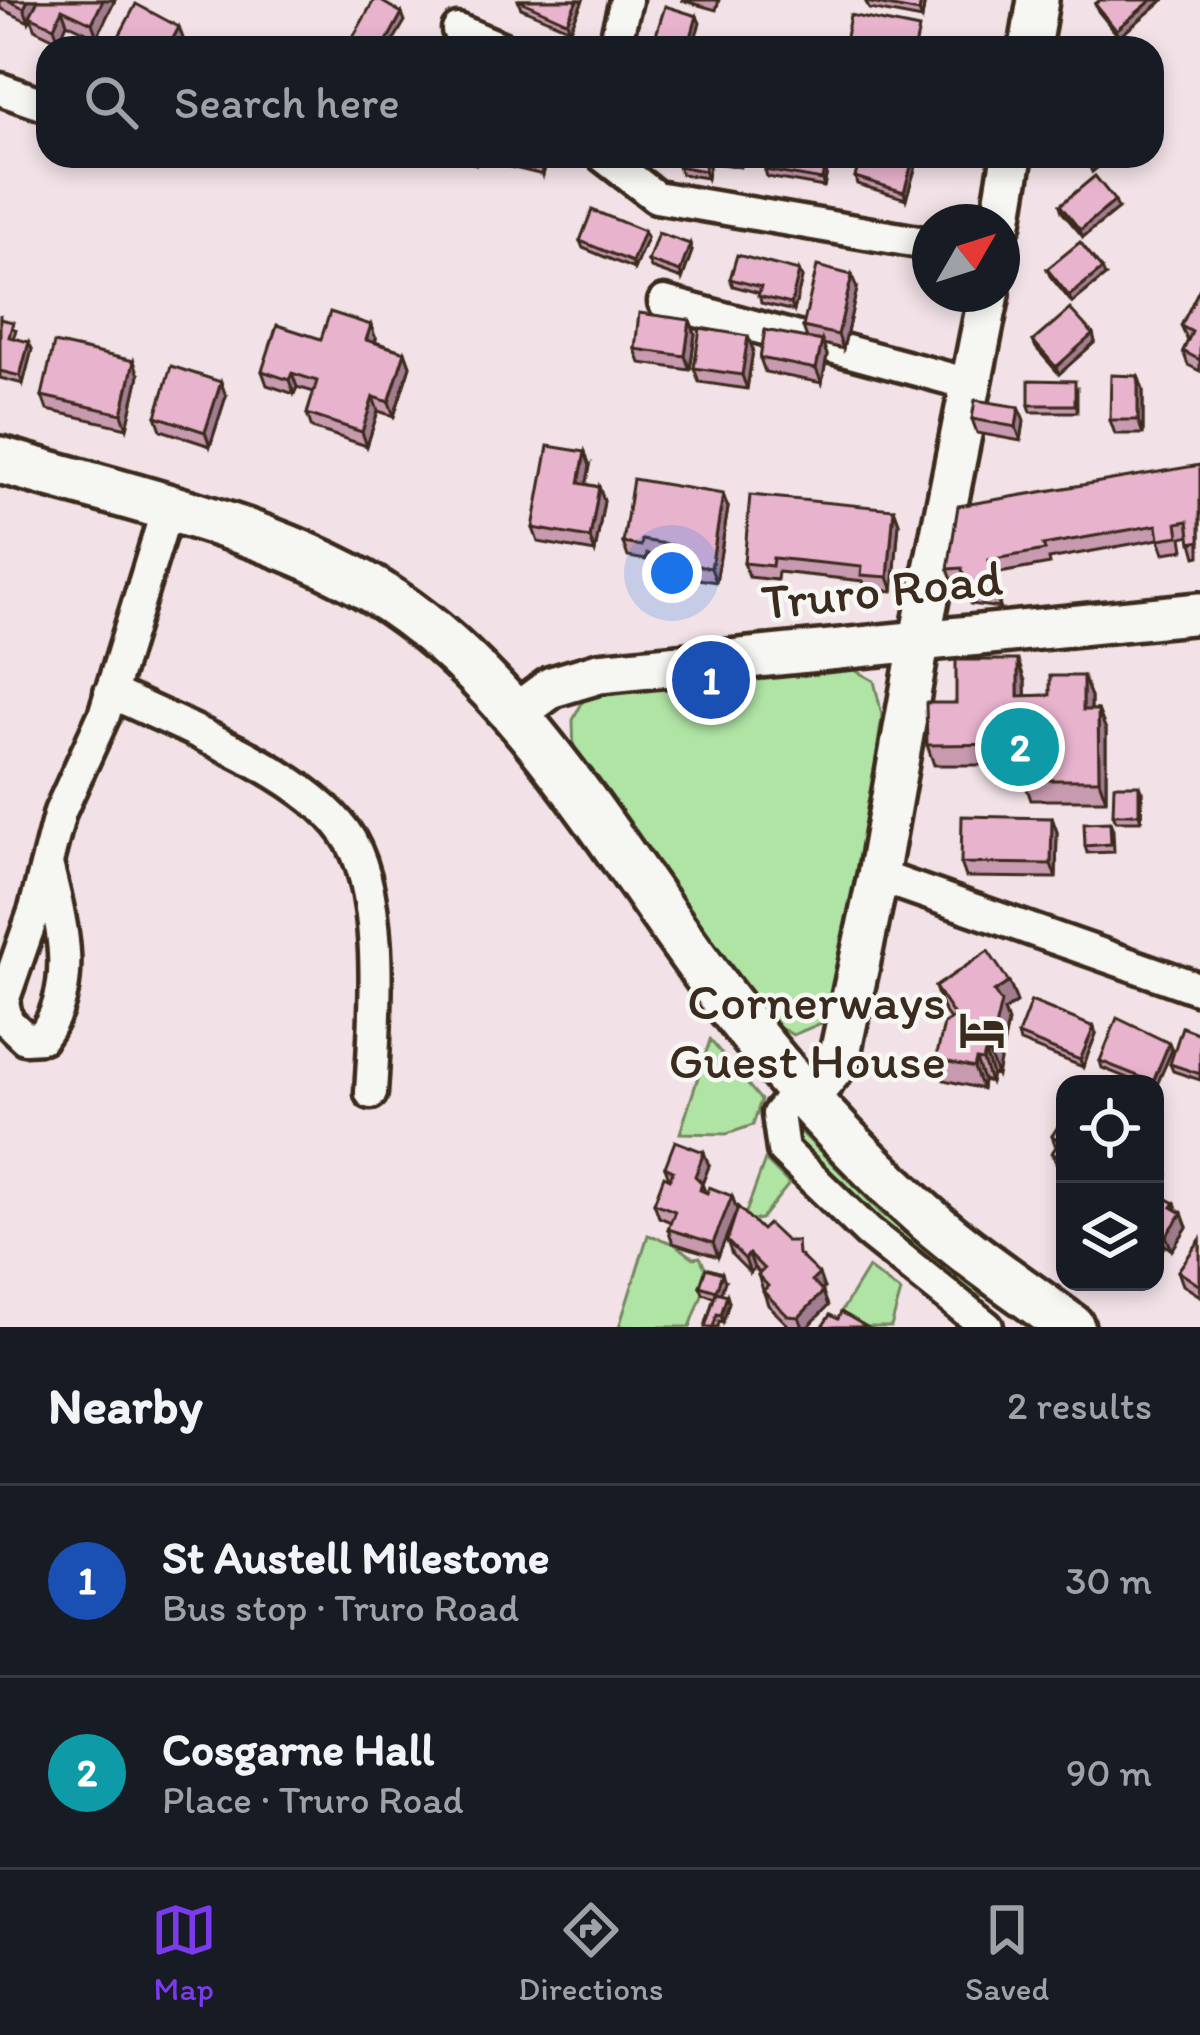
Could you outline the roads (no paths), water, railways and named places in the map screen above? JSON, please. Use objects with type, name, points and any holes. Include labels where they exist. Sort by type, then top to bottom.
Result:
[{"type":"highway","points":[[0,460],[284,548],[358,581],[431,630],[514,715],[723,997],[803,1094],[915,1208],[1071,1327]]},
{"type":"main road","points":[[1032,36],[1039,0]]},
{"type":"main road","points":[[1004,204],[1010,168]]},
{"type":"main road","points":[[803,1094],[838,1063],[986,312]]},
{"type":"main road","name":"Truro Road","points":[[514,715],[552,687],[599,673],[1200,614]]},
{"type":"street","points":[[617,36],[626,0]]},
{"type":"street","points":[[458,30],[472,36]]},
{"type":"street","points":[[0,88],[36,102]]},
{"type":"street","points":[[619,168],[656,197],[912,241]]},
{"type":"street","points":[[664,302],[973,385]]},
{"type":"street","points":[[47,864],[66,941],[62,990],[54,1021],[42,1037],[25,1038],[7,1021],[3,1001],[60,812],[104,715],[166,509]]},
{"type":"street","points":[[110,692],[298,789],[347,834],[365,875],[375,955],[371,1093]]},
{"type":"street","points":[[878,876],[1200,989]]},
{"type":"street","points":[[803,1094],[778,1114],[783,1150],[868,1232],[986,1326],[1015,1285]]},
{"type":"place","name":"St Austell Milestone","points":[[711,680]]},
{"type":"place","name":"Cosgarne Hall","points":[[1020,747]]},
{"type":"place","name":"Cornerways Guest House","points":[[982,1030]]}]
